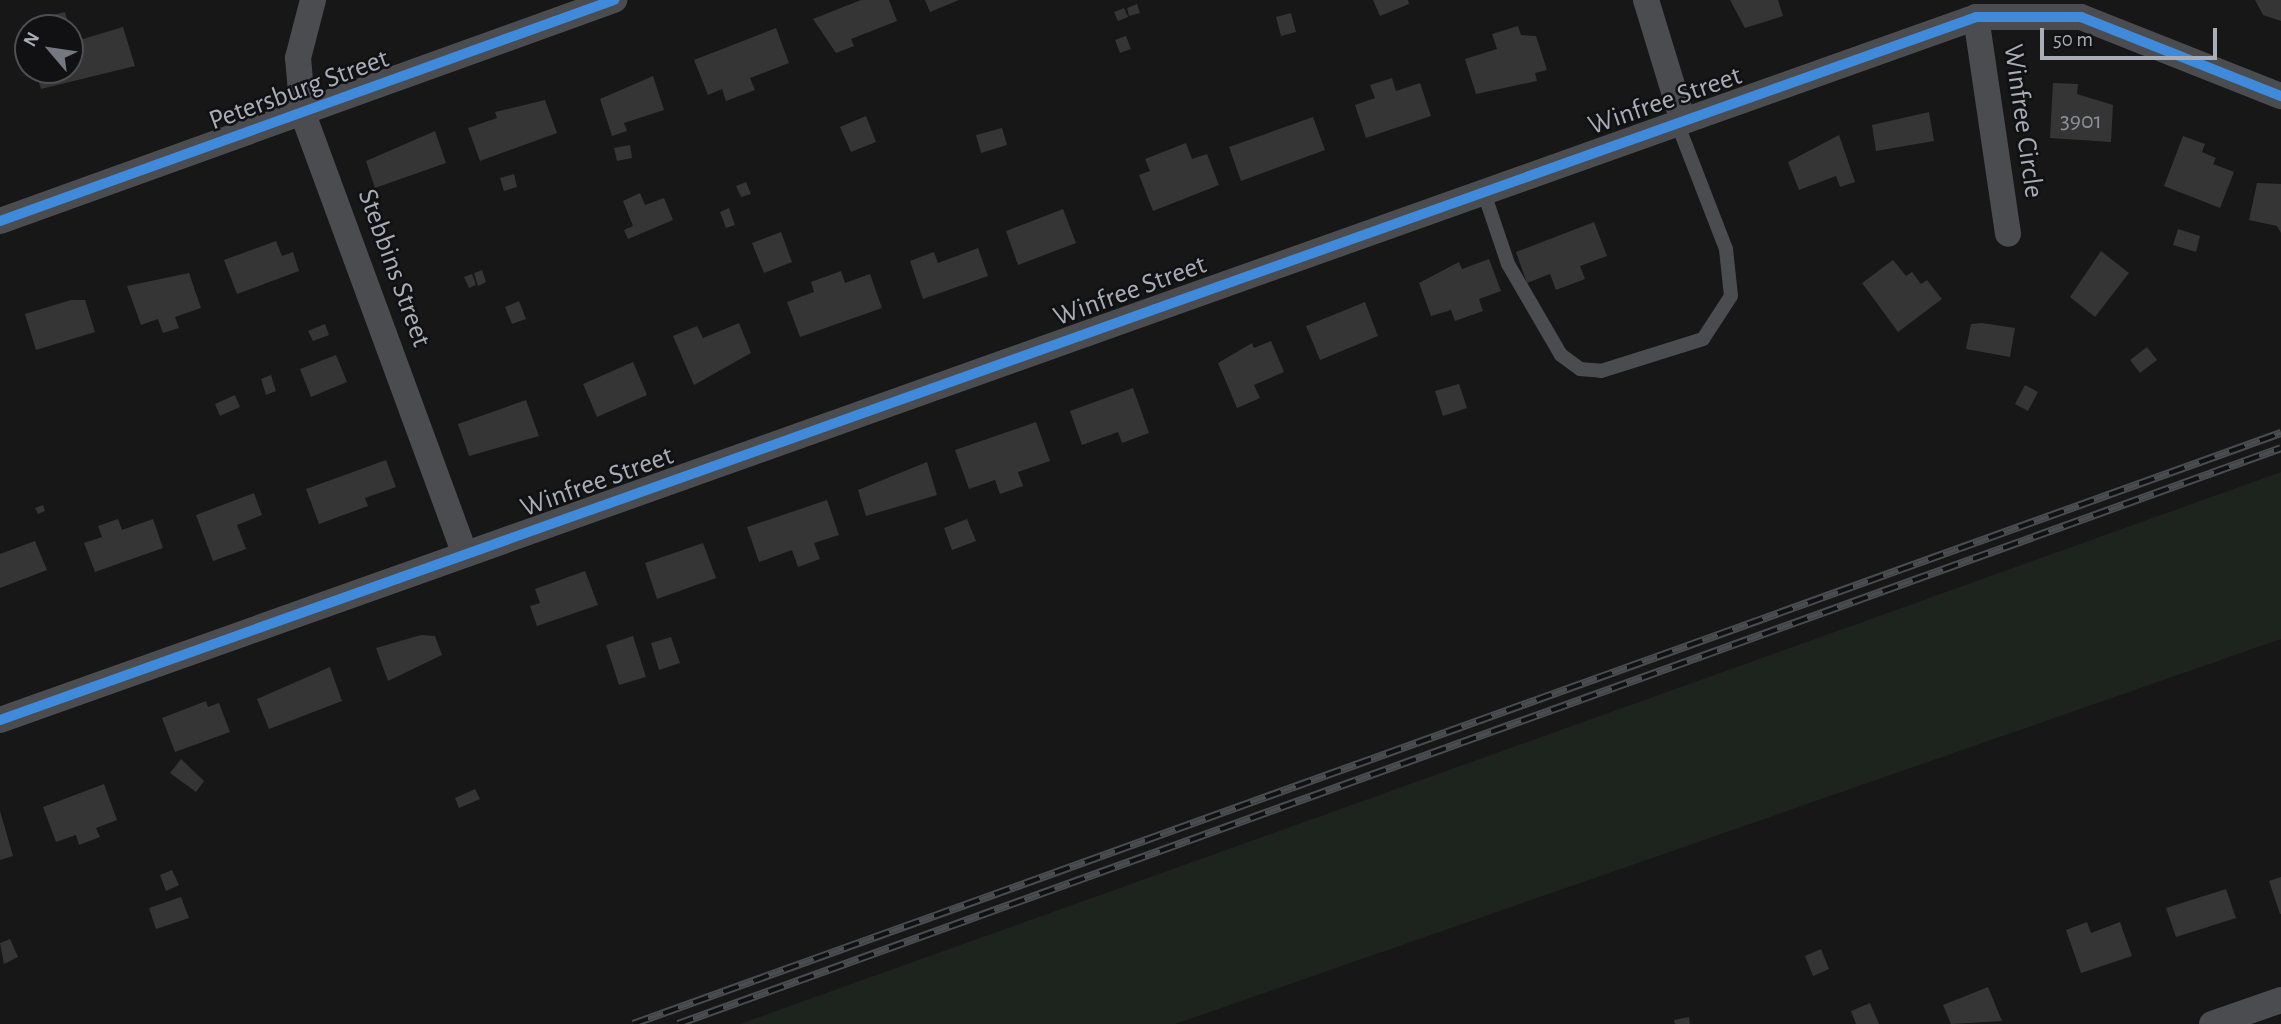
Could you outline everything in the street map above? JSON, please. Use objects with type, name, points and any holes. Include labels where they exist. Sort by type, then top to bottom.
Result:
[{"type":"street","name":"Stebbins Street","points":[[313,0],[298,58],[303,114],[465,554]]},
{"type":"street","name":"Petersburg Street","points":[[0,221],[614,0]]},
{"type":"street","points":[[1646,0],[1679,119]]},
{"type":"street","name":"Winfree Street","points":[[0,720],[1679,119],[1976,17],[2081,18],[2281,96]]},
{"type":"street","name":"Winfree Circle","points":[[1976,17],[2008,234]]},
{"type":"street","points":[[2212,1024],[2281,1000]]},
{"type":"lane","points":[[1483,190],[1508,264],[1561,355],[1580,369],[1601,371],[1703,339],[1731,296],[1726,249],[1679,119]]},
{"type":"shaded area","points":[[2281,472],[2281,639],[1175,1024],[740,1024]]},
{"type":"building","points":[[861,0],[889,0],[897,21],[851,39],[854,46],[836,53],[813,19]]},
{"type":"building","points":[[925,0],[959,0],[930,12]]},
{"type":"building","points":[[1373,0],[1408,0],[1409,4],[1380,16]]},
{"type":"building","points":[[1730,0],[1778,0],[1783,16],[1745,28]]},
{"type":"building","points":[[2255,0],[2281,0],[2281,21],[2263,15]]},
{"type":"building","points":[[1137,4],[1140,13],[1129,16],[1127,8]]},
{"type":"building","points":[[1124,8],[1128,17],[1118,21],[1114,12]]},
{"type":"building","points":[[1291,13],[1296,32],[1281,36],[1276,17]]},
{"type":"building","points":[[1518,26],[1521,35],[1536,36],[1547,70],[1535,73],[1537,81],[1476,94],[1465,59],[1497,49],[1492,34]]},
{"type":"building","points":[[123,27],[135,66],[84,78],[84,39]]},
{"type":"building","points":[[776,28],[789,63],[750,78],[755,90],[726,101],[722,89],[708,95],[694,60]]},
{"type":"building","points":[[1126,36],[1131,49],[1120,53],[1115,40]]},
{"type":"building","points":[[653,76],[664,110],[624,123],[627,131],[612,136],[600,99]]},
{"type":"building","points":[[1392,78],[1396,91],[1420,83],[1431,116],[1366,138],[1355,105],[1375,98],[1370,85]]},
{"type":"building","points":[[2053,83],[2078,84],[2077,94],[2113,105],[2111,142],[2050,138]]},
{"type":"building","points":[[39,84],[61,84],[41,89]]},
{"type":"building","points":[[545,100],[557,133],[480,161],[468,128],[497,118],[495,112]]},
{"type":"building","points":[[1929,112],[1934,141],[1876,151],[1872,125]]},
{"type":"building","points":[[866,116],[876,142],[851,152],[840,127]]},
{"type":"building","points":[[1313,117],[1325,150],[1241,181],[1229,147]]},
{"type":"building","points":[[1002,128],[1007,145],[981,153],[976,135]]},
{"type":"building","points":[[435,131],[446,163],[375,188],[366,161]]},
{"type":"building","points":[[1839,135],[1855,182],[1840,187],[1836,176],[1799,190],[1788,162]]},
{"type":"building","points":[[2183,136],[2205,144],[2202,152],[2216,158],[2213,164],[2234,172],[2220,208],[2164,186]]},
{"type":"building","points":[[1186,143],[1192,159],[1207,154],[1219,185],[1153,211],[1139,175],[1150,171],[1145,159]]},
{"type":"building","points":[[630,145],[632,158],[617,161],[614,148]]},
{"type":"building","points":[[514,174],[517,187],[504,191],[500,178]]},
{"type":"building","points":[[746,182],[751,194],[741,197],[736,186]]},
{"type":"building","points":[[2257,183],[2281,184],[2281,233],[2277,226],[2249,220]]},
{"type":"building","points":[[640,193],[645,205],[664,198],[673,220],[628,239],[624,230],[633,226],[623,201]]},
{"type":"building","points":[[729,208],[735,225],[726,228],[720,212]]},
{"type":"building","points":[[1063,209],[1076,243],[1018,265],[1006,231]]},
{"type":"building","points":[[1594,222],[1607,256],[1580,266],[1585,279],[1556,290],[1550,274],[1527,283],[1516,252]]},
{"type":"building","points":[[2178,229],[2200,236],[2196,252],[2173,245]]},
{"type":"building","points":[[781,232],[792,262],[764,273],[752,243]]},
{"type":"building","points":[[276,241],[282,256],[293,252],[299,271],[237,294],[224,260]]},
{"type":"building","points":[[978,248],[988,276],[923,299],[910,261],[934,252],[938,263]]},
{"type":"building","points":[[2101,251],[2129,273],[2095,317],[2070,297]]},
{"type":"building","points":[[1489,259],[1501,291],[1479,299],[1483,311],[1455,321],[1451,310],[1431,316],[1419,283],[1459,262],[1462,269]]},
{"type":"building","points":[[1893,260],[1906,276],[1912,272],[1921,284],[1927,280],[1942,299],[1898,332],[1862,283]]},
{"type":"building","points":[[482,270],[486,282],[478,286],[474,273]]},
{"type":"building","points":[[841,271],[845,283],[870,274],[882,308],[800,337],[787,302],[814,292],[811,282]]},
{"type":"building","points":[[189,273],[201,308],[175,317],[179,328],[163,333],[158,319],[141,325],[127,286]]},
{"type":"building","points":[[472,274],[476,285],[469,288],[464,277]]},
{"type":"building","points":[[71,300],[85,300],[95,332],[36,350],[25,314]]},
{"type":"building","points":[[519,301],[526,319],[512,324],[505,307]]},
{"type":"building","points":[[1365,302],[1378,336],[1320,360],[1306,326]]},
{"type":"building","points":[[739,323],[751,353],[694,385],[673,336],[697,326],[703,338]]},
{"type":"building","points":[[325,324],[329,335],[313,341],[308,331]]},
{"type":"building","points":[[1971,324],[2015,328],[2010,357],[1966,349]]},
{"type":"building","points":[[1271,341],[1284,372],[1254,385],[1260,398],[1237,408],[1218,363],[1252,343],[1254,348]]},
{"type":"building","points":[[2147,347],[2157,360],[2140,373],[2130,360]]},
{"type":"building","points":[[336,355],[347,382],[311,397],[300,369]]},
{"type":"building","points":[[633,362],[647,395],[597,417],[583,384]]},
{"type":"building","points":[[271,375],[276,391],[266,395],[261,379]]},
{"type":"building","points":[[1459,384],[1467,408],[1443,416],[1435,391]]},
{"type":"building","points":[[2025,385],[2038,392],[2028,411],[2015,404]]},
{"type":"building","points":[[1133,388],[1149,433],[1122,443],[1118,432],[1082,445],[1070,411]]},
{"type":"building","points":[[235,395],[240,407],[220,416],[215,404]]},
{"type":"building","points":[[526,400],[539,436],[469,456],[458,424]]},
{"type":"building","points":[[1036,422],[1050,461],[1018,472],[1023,486],[1000,494],[995,480],[969,489],[955,450]]},
{"type":"building","points":[[386,460],[396,487],[365,498],[368,506],[319,524],[306,489]]},
{"type":"building","points":[[927,462],[937,495],[866,516],[858,490]]},
{"type":"building","points":[[254,493],[262,515],[237,525],[246,549],[213,561],[196,515]]},
{"type":"building","points":[[827,500],[839,535],[814,543],[820,559],[798,567],[792,550],[759,562],[747,527]]},
{"type":"building","points":[[43,505],[45,511],[38,514],[35,508]]},
{"type":"building","points":[[118,519],[122,530],[153,519],[163,548],[95,572],[84,543],[102,537],[98,526]]},
{"type":"building","points":[[967,519],[976,541],[952,550],[944,528]]},
{"type":"building","points":[[35,541],[47,570],[0,588],[0,554]]},
{"type":"building","points":[[703,543],[716,578],[657,599],[645,563]]},
{"type":"building","points":[[585,571],[598,605],[537,626],[530,606],[540,603],[535,589]]},
{"type":"building","points":[[421,635],[435,636],[442,655],[388,681],[376,648]]},
{"type":"building","points":[[633,636],[646,677],[619,685],[606,645]]},
{"type":"building","points":[[671,637],[680,663],[659,670],[651,643]]},
{"type":"building","points":[[330,667],[342,701],[269,729],[257,699]]},
{"type":"building","points":[[206,701],[208,707],[219,703],[230,732],[175,752],[162,718]]},
{"type":"building","points":[[181,759],[204,781],[196,792],[170,773]]},
{"type":"building","points":[[104,784],[117,820],[96,828],[100,837],[79,845],[76,835],[56,842],[43,807]]},
{"type":"building","points":[[475,789],[480,799],[459,808],[455,798]]},
{"type":"building","points":[[0,811],[13,856],[0,860]]},
{"type":"building","points":[[172,870],[179,885],[166,891],[160,875]]},
{"type":"building","points":[[2281,877],[2281,914],[2280,914],[2269,881]]},
{"type":"building","points":[[2226,889],[2236,918],[2176,937],[2166,908]]},
{"type":"building","points":[[181,897],[189,918],[156,929],[149,908]]},
{"type":"building","points":[[2087,922],[2091,933],[2120,922],[2132,956],[2081,973],[2066,930]]},
{"type":"building","points":[[10,939],[18,957],[4,964],[0,943]]},
{"type":"building","points":[[1821,949],[1829,969],[1813,976],[1805,956]]},
{"type":"building","points":[[1988,987],[2002,1021],[1951,1024],[1943,1005]]},
{"type":"building","points":[[1870,1003],[1879,1024],[1856,1024],[1851,1011]]},
{"type":"building","points":[[1689,1017],[1690,1024],[1675,1024],[1674,1020]]},
{"type":"railway","points":[[633,1024],[2281,433]]},
{"type":"railway","points":[[678,1024],[2281,448]]},
{"type":"cycle path","points":[[0,221],[614,0]]},
{"type":"cycle path","points":[[0,720],[1976,17],[2081,17],[2281,96]]}]
